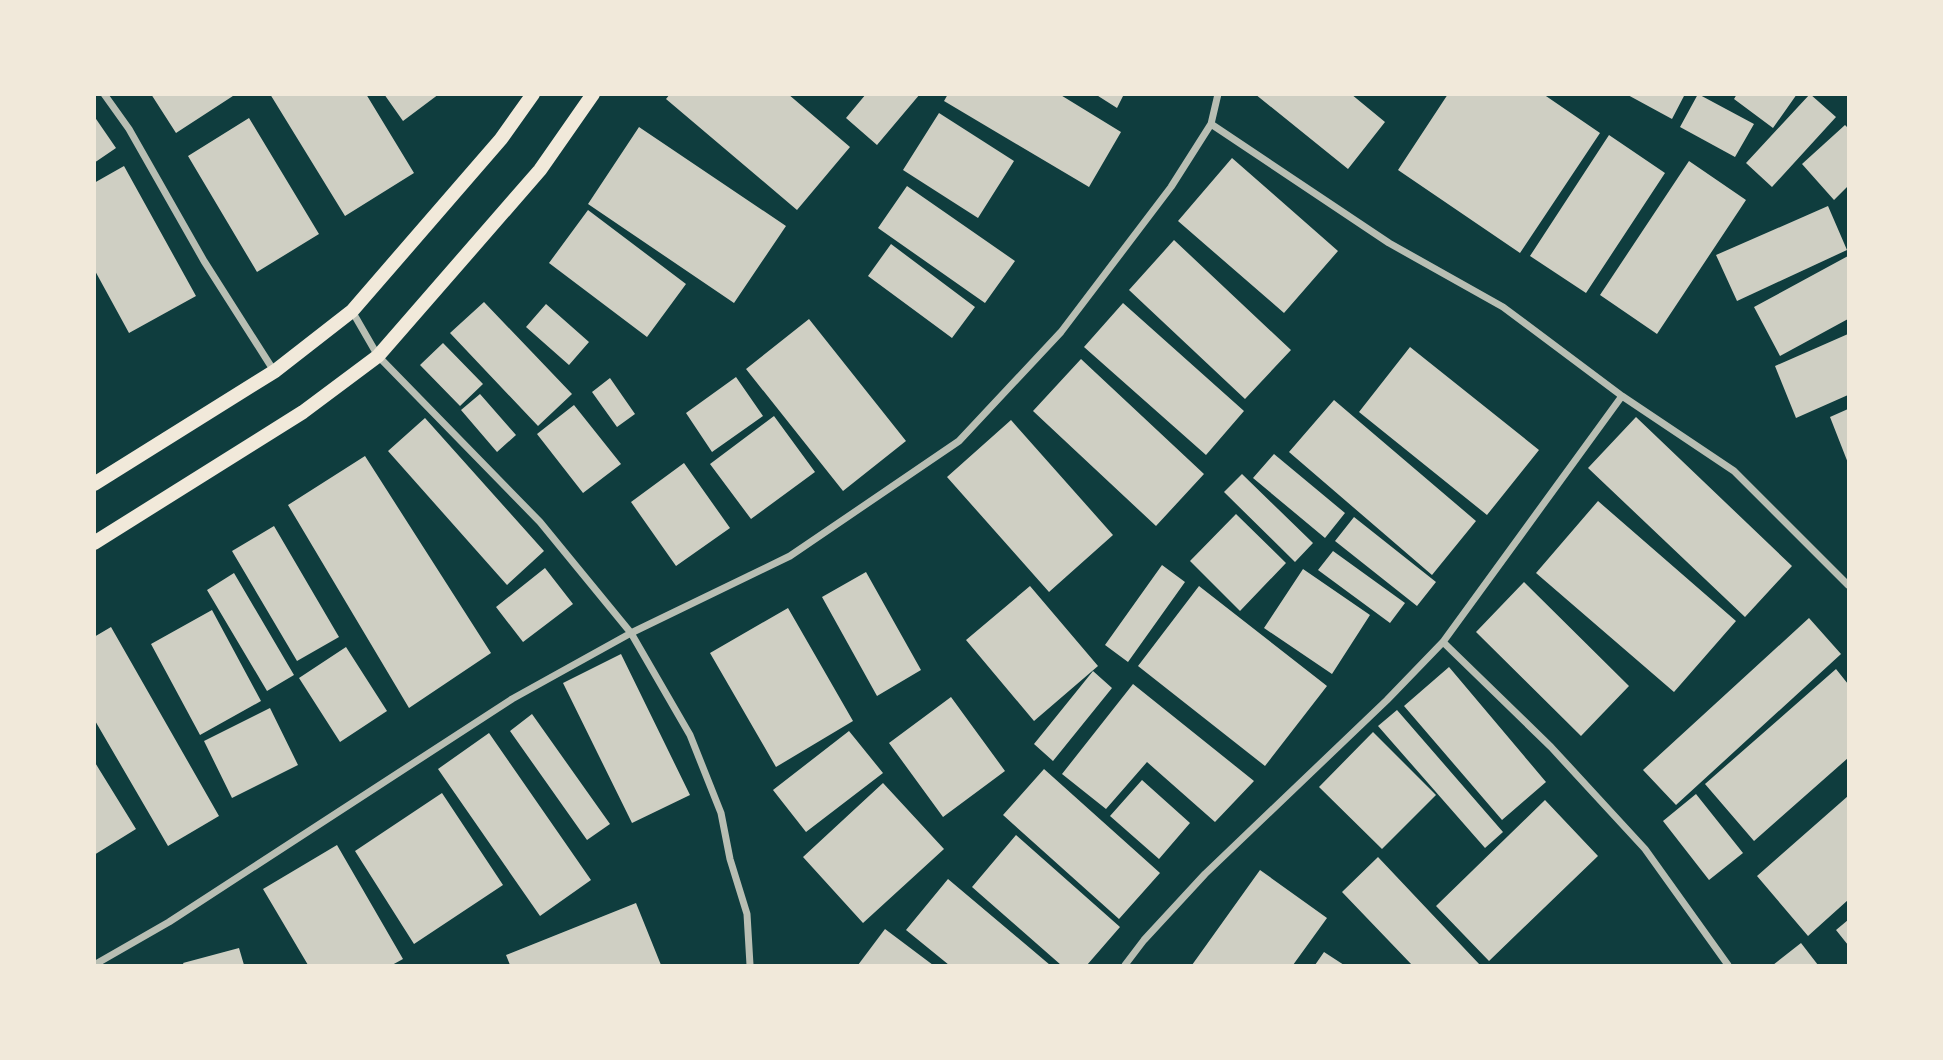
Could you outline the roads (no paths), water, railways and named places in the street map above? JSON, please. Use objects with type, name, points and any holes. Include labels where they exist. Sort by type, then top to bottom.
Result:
[{"type":"main road","points":[[94,484],[275,371],[352,311],[501,139],[533,94]]},
{"type":"main road","points":[[94,543],[303,412],[377,356],[540,170],[593,94]]},
{"type":"street","points":[[104,94],[129,129],[204,261],[275,371]]},
{"type":"street","points":[[94,965],[169,922],[512,699],[631,633],[790,556],[959,441],[1061,332],[1171,187],[1211,124],[1218,94]]},
{"type":"street","points":[[1211,124],[1389,243],[1503,307],[1622,396],[1734,471],[1849,585]]},
{"type":"street","points":[[352,311],[377,356],[540,522],[631,633],[690,735],[721,813],[730,859],[747,914],[750,965]]},
{"type":"street","points":[[1125,965],[1144,940],[1205,874],[1387,700],[1443,642],[1622,396]]},
{"type":"street","points":[[1443,642],[1551,747],[1645,849],[1728,965]]}]
